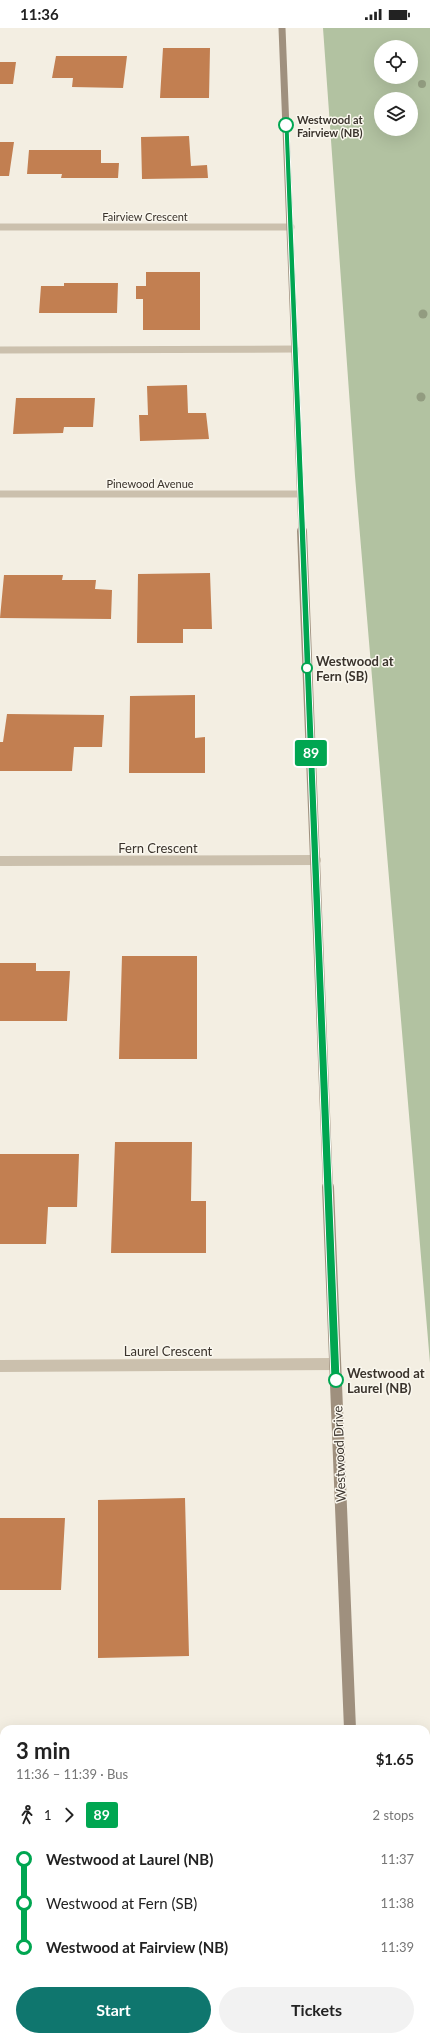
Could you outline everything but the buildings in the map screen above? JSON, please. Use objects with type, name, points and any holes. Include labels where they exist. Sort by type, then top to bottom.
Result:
[{"type":"street","name":"Westwood Drive","points":[[282,28],[350,1725]]},
{"type":"street","name":"Fairview Crescent","points":[[0,227],[291,227]]},
{"type":"street","points":[[0,350],[296,349]]},
{"type":"street","name":"Pinewood Avenue","points":[[0,494],[300,494]]},
{"type":"street","name":"Fern Crescent","points":[[0,861],[316,860]]},
{"type":"street","name":"Laurel Crescent","points":[[0,1366],[335,1364]]},
{"type":"green space","points":[[323,28],[430,28],[430,1363],[355,476]]},
{"type":"bus line","name":"89","points":[[286,125],[336,1380]]},
{"type":"place","name":"Westwood at Fairview (NB)","points":[[286,125]]},
{"type":"place","name":"Westwood at Fern (SB)","points":[[307,668]]},
{"type":"place","name":"Westwood at Laurel (NB)","points":[[336,1380]]}]
